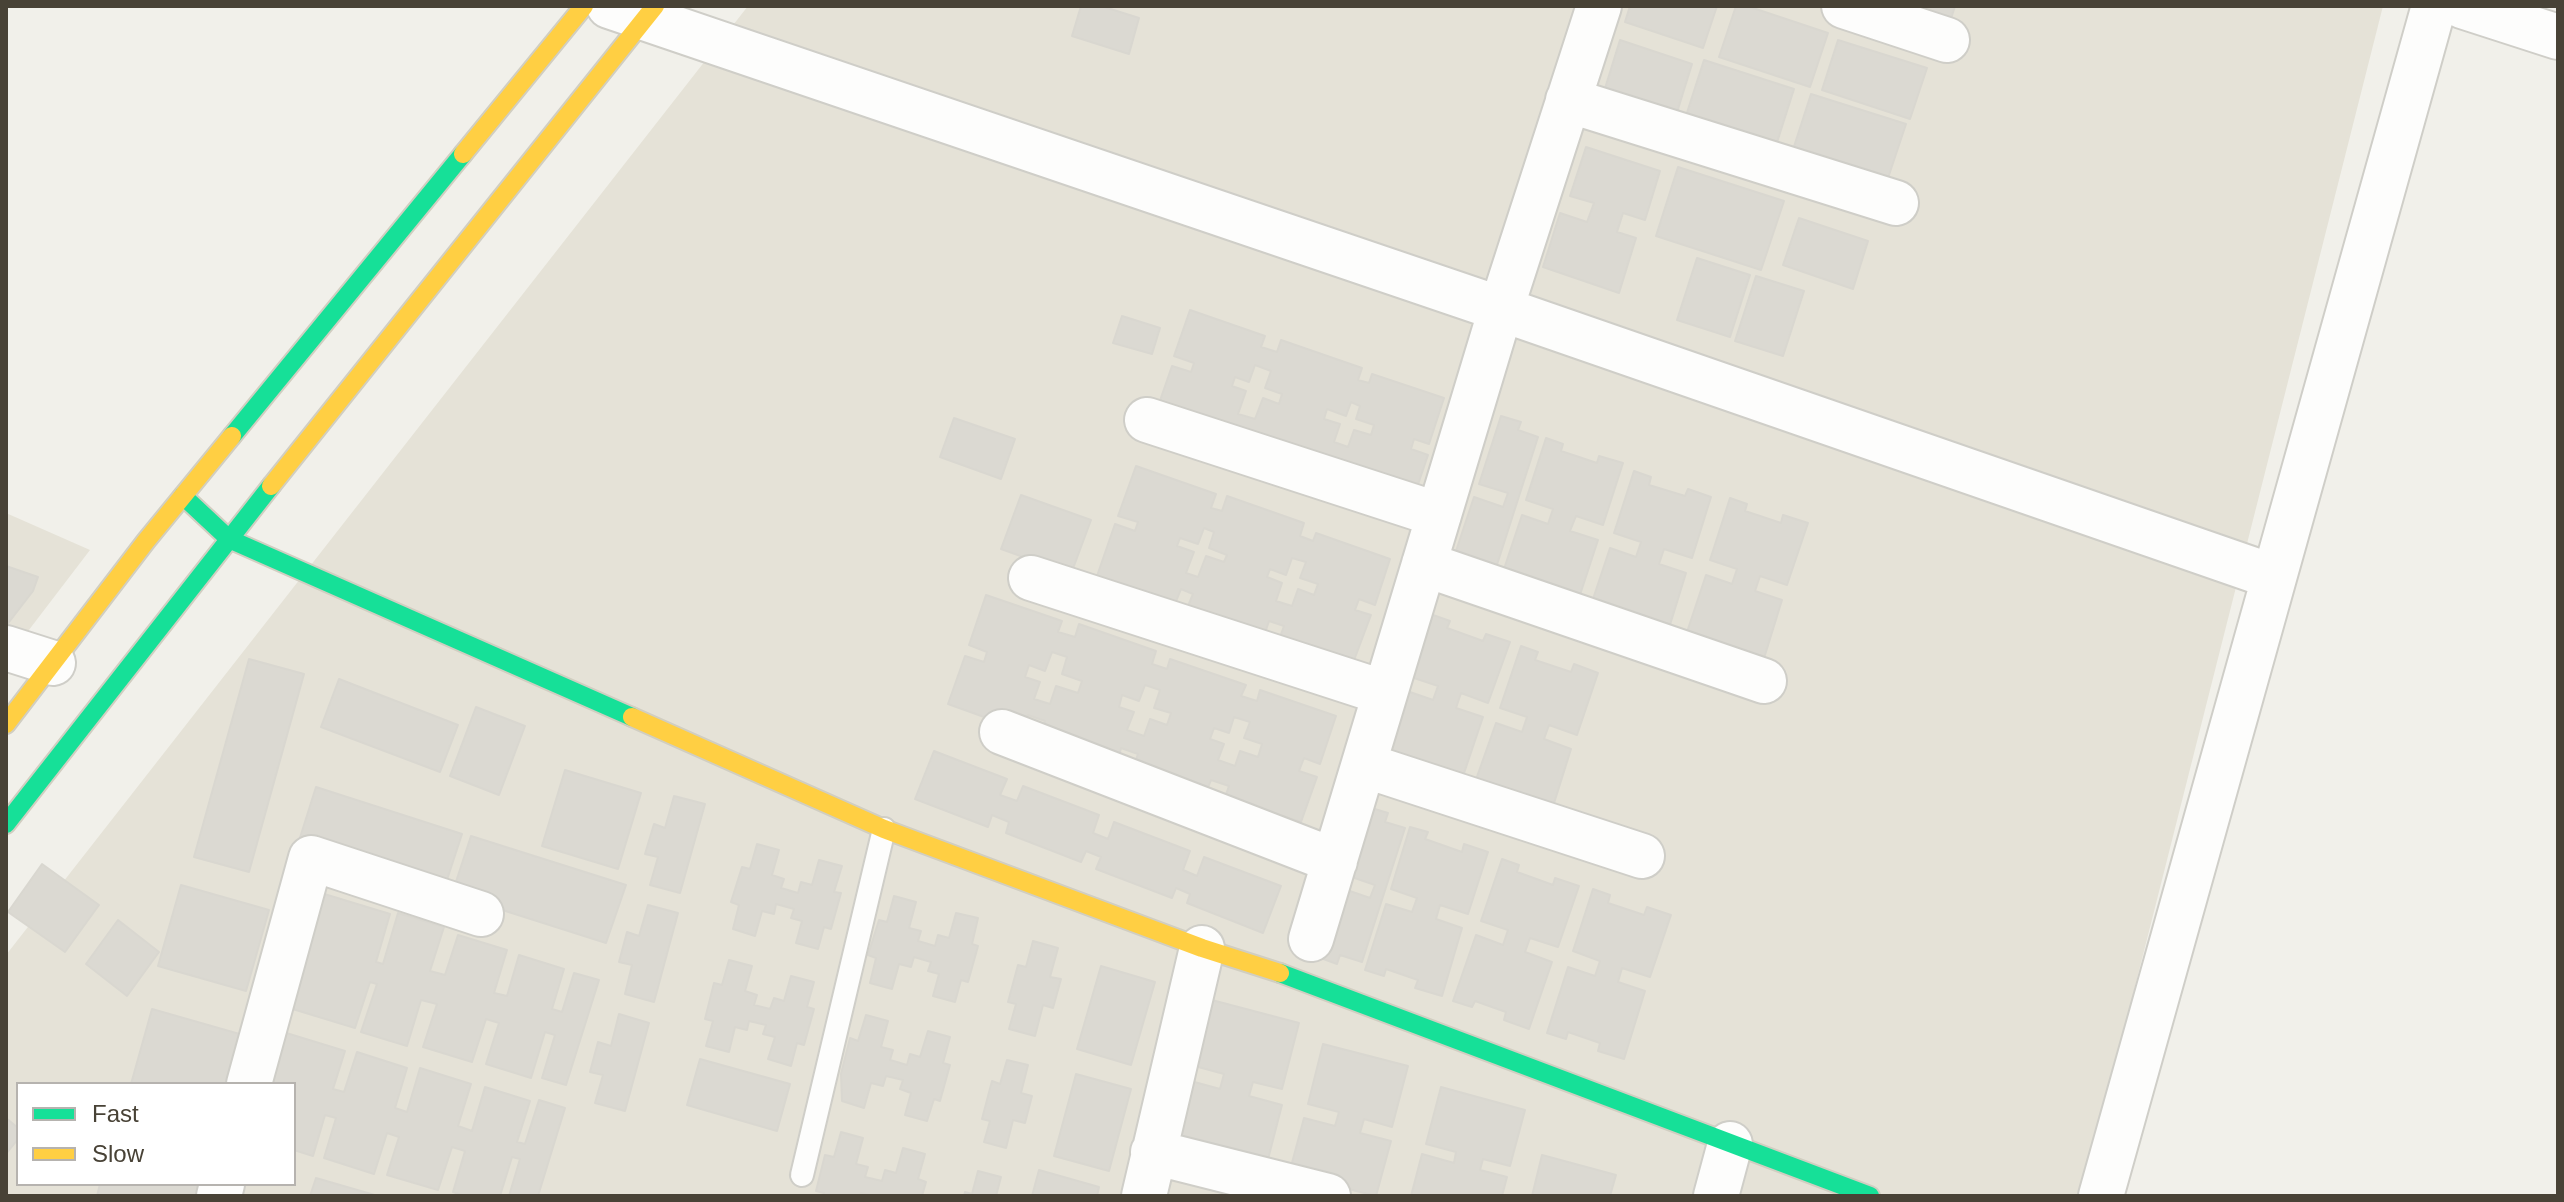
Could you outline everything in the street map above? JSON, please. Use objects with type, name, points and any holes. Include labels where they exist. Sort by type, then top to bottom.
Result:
[{"type":"street","points":[[6,724],[146,541],[584,6]]},
{"type":"street","points":[[1311,939],[1501,309],[1599,6]]},
{"type":"street","points":[[1844,6],[1947,40]]},
{"type":"street","points":[[2101,1196],[2434,6]]},
{"type":"street","points":[[2462,6],[2558,37]]},
{"type":"street","points":[[6,824],[636,10],[2274,577]]},
{"type":"street","points":[[1568,100],[1896,203]]},
{"type":"street","points":[[1147,420],[1439,515]]},
{"type":"street","points":[[183,496],[229,539],[884,829],[1202,948],[1301,980],[1870,1196]]},
{"type":"street","points":[[1424,564],[1764,681]]},
{"type":"street","points":[[1031,578],[1385,693]]},
{"type":"street","points":[[6,648],[53,663]]},
{"type":"street","points":[[1002,732],[1335,861]]},
{"type":"street","points":[[1364,765],[1642,856]]},
{"type":"street","points":[[250,1082],[311,858],[481,914]]},
{"type":"street","points":[[1144,1196],[1202,948]]},
{"type":"street","points":[[1716,1196],[1730,1144]]},
{"type":"street","points":[[1153,1152],[1328,1196]]},
{"type":"lane","points":[[802,1175],[884,829]]},
{"type":"shaded area","points":[[748,6],[2383,6],[2082,1196],[6,1196],[6,955]]},
{"type":"shaded area","points":[[6,513],[90,550],[6,660]]},
{"type":"building","points":[[1081,6],[1101,6],[1139,18],[1129,54],[1072,36]]},
{"type":"building","points":[[1630,6],[1717,6],[1703,48],[1625,22]]},
{"type":"building","points":[[1736,6],[1747,6],[1828,33],[1810,87],[1719,57]]},
{"type":"building","points":[[1889,6],[1955,6],[1949,25]]},
{"type":"building","points":[[1620,40],[1692,64],[1674,122],[1602,98]]},
{"type":"building","points":[[1838,40],[1927,68],[1910,119],[1822,90]]},
{"type":"building","points":[[1704,60],[1794,89],[1773,155],[1683,125]]},
{"type":"building","points":[[1811,94],[1906,124],[1883,193],[1789,162]]},
{"type":"building","points":[[1586,147],[1660,171],[1645,220],[1623,213],[1617,232],[1636,238],[1619,293],[1543,267],[1560,213],[1587,222],[1594,203],[1570,196]]},
{"type":"building","points":[[1678,167],[1784,201],[1761,270],[1656,236]]},
{"type":"building","points":[[1799,218],[1868,241],[1853,289],[1783,265]]},
{"type":"building","points":[[1697,258],[1750,275],[1730,337],[1677,320]]},
{"type":"building","points":[[1756,276],[1804,291],[1783,356],[1735,341]]},
{"type":"building","points":[[1190,310],[1265,336],[1261,347],[1277,352],[1281,340],[1362,368],[1358,380],[1369,383],[1372,374],[1444,398],[1429,444],[1414,439],[1411,449],[1428,455],[1411,505],[1155,415],[1172,366],[1191,372],[1194,363],[1174,356]],"holes":[[[1255,365],[1271,371],[1265,388],[1282,394],[1279,404],[1263,398],[1255,419],[1238,414],[1246,391],[1232,386],[1235,377],[1249,382]],[[1351,402],[1360,406],[1356,419],[1374,425],[1371,435],[1354,430],[1348,447],[1334,442],[1340,424],[1324,419],[1327,409],[1346,416]]]},
{"type":"building","points":[[1122,316],[1160,328],[1152,354],[1113,343]]},
{"type":"building","points":[[1501,416],[1521,422],[1518,430],[1538,437],[1495,571],[1451,566],[1474,497],[1503,507],[1508,493],[1479,484]]},
{"type":"building","points":[[954,418],[1015,439],[1001,479],[940,457]]},
{"type":"building","points":[[1546,438],[1563,444],[1561,451],[1597,463],[1599,456],[1623,463],[1603,525],[1576,516],[1570,531],[1598,540],[1576,607],[1500,581],[1522,515],[1548,524],[1553,509],[1526,500]]},
{"type":"building","points":[[1136,466],[1216,494],[1211,508],[1222,511],[1227,496],[1304,523],[1300,536],[1313,541],[1316,533],[1390,559],[1375,605],[1359,599],[1355,610],[1371,615],[1353,663],[1280,637],[1284,626],[1269,621],[1265,633],[1188,606],[1193,594],[1181,589],[1175,604],[1097,576],[1115,524],[1135,531],[1138,522],[1118,516]],"holes":[[[1204,528],[1214,532],[1209,548],[1227,555],[1224,562],[1206,556],[1198,577],[1186,573],[1194,552],[1177,546],[1180,538],[1198,544]],[[1292,558],[1306,562],[1300,578],[1318,584],[1314,595],[1298,589],[1292,606],[1276,601],[1282,583],[1267,577],[1270,569],[1286,575]]]},
{"type":"building","points":[[1634,471],[1651,477],[1649,485],[1685,496],[1688,489],[1711,497],[1692,558],[1664,549],[1659,564],[1686,573],[1665,641],[1588,614],[1610,548],[1636,557],[1641,542],[1614,533]]},
{"type":"building","points":[[1021,495],[1091,520],[1071,574],[1001,549]]},
{"type":"building","points":[[1730,498],[1747,504],[1745,511],[1781,523],[1783,515],[1808,523],[1787,585],[1760,576],[1755,591],[1782,600],[1761,668],[1684,641],[1706,575],[1732,584],[1737,569],[1710,560]]},
{"type":"building","points":[[6,566],[38,577],[33,591],[6,626]]},
{"type":"building","points":[[986,595],[1062,621],[1058,632],[1075,637],[1079,624],[1156,651],[1152,664],[1167,669],[1170,659],[1246,685],[1241,696],[1257,701],[1260,690],[1336,716],[1320,764],[1304,758],[1299,771],[1317,777],[1301,822],[1225,797],[1229,786],[1211,780],[1207,790],[1134,765],[1138,754],[1121,748],[1118,760],[1041,734],[1045,721],[1028,715],[1023,731],[948,704],[965,656],[984,662],[987,652],[969,645]],"holes":[[[1052,652],[1067,657],[1062,674],[1082,681],[1078,693],[1056,686],[1050,704],[1034,699],[1040,682],[1025,677],[1029,665],[1045,671]],[[1145,685],[1160,690],[1154,708],[1171,713],[1167,725],[1150,719],[1144,736],[1127,730],[1134,712],[1119,707],[1122,695],[1139,701]],[[1234,717],[1250,722],[1244,738],[1262,744],[1258,757],[1240,751],[1235,766],[1218,760],[1224,744],[1210,739],[1214,728],[1229,733]]]},
{"type":"building","points":[[1433,615],[1450,621],[1447,628],[1483,641],[1486,634],[1510,642],[1488,703],[1461,693],[1456,708],[1483,717],[1460,785],[1384,757],[1407,691],[1433,700],[1438,686],[1411,677]]},
{"type":"building","points":[[1521,646],[1538,652],[1535,660],[1571,672],[1574,664],[1598,673],[1577,735],[1549,725],[1544,739],[1571,749],[1550,816],[1473,788],[1496,723],[1522,732],[1527,717],[1500,708]]},
{"type":"building","points":[[249,659],[304,674],[249,872],[194,857]]},
{"type":"building","points":[[339,679],[458,725],[440,772],[321,727]]},
{"type":"building","points":[[476,707],[525,726],[499,795],[450,776]]},
{"type":"building","points":[[934,751],[1007,779],[1000,795],[1017,801],[1023,786],[1099,815],[1093,833],[1108,839],[1114,822],[1190,851],[1183,870],[1197,876],[1204,857],[1281,886],[1263,933],[1187,903],[1190,894],[1176,888],[1172,898],[1096,869],[1101,857],[1086,851],[1081,862],[1006,833],[1009,822],[992,815],[988,827],[915,799]]},
{"type":"building","points":[[565,770],[641,793],[618,869],[542,846]]},
{"type":"building","points":[[316,787],[462,834],[443,892],[298,844]]},
{"type":"building","points":[[674,796],[705,804],[680,893],[650,885],[658,857],[645,854],[654,824],[665,828]]},
{"type":"building","points":[[1368,807],[1388,813],[1385,822],[1405,828],[1362,962],[1340,955],[1337,964],[1318,957],[1341,888],[1370,898],[1375,885],[1346,875]]},
{"type":"building","points":[[1410,827],[1428,832],[1425,839],[1462,852],[1464,844],[1488,852],[1468,914],[1440,905],[1436,919],[1462,928],[1442,996],[1415,988],[1418,980],[1386,969],[1384,976],[1365,970],[1386,904],[1412,912],[1417,898],[1391,889]]},
{"type":"building","points":[[471,836],[626,885],[606,943],[452,894]]},
{"type":"building","points":[[757,844],[779,850],[772,875],[784,879],[781,888],[798,893],[801,882],[812,885],[819,860],[842,866],[834,892],[841,893],[831,929],[824,927],[818,949],[796,943],[802,921],[791,918],[794,909],[776,904],[774,914],[762,911],[755,936],[733,929],[739,905],[731,902],[742,867],[750,869]]},
{"type":"building","points":[[1502,859],[1519,865],[1517,872],[1553,885],[1555,878],[1579,886],[1558,947],[1530,938],[1525,952],[1552,962],[1529,1029],[1504,1020],[1506,1012],[1475,1001],[1472,1007],[1453,1001],[1476,935],[1503,945],[1508,930],[1481,921]]},
{"type":"building","points":[[42,864],[99,905],[65,952],[8,912]]},
{"type":"building","points":[[181,885],[269,910],[246,991],[158,966]]},
{"type":"building","points":[[1593,889],[1610,895],[1608,903],[1644,915],[1647,907],[1671,915],[1650,977],[1622,968],[1618,982],[1645,991],[1624,1059],[1598,1051],[1600,1043],[1568,1032],[1566,1039],[1547,1033],[1568,967],[1595,976],[1600,961],[1573,951]]},
{"type":"building","points":[[321,893],[390,914],[376,962],[383,964],[398,913],[444,927],[430,971],[445,975],[458,935],[507,950],[494,993],[507,996],[519,955],[564,969],[552,1009],[562,1012],[574,973],[599,980],[566,1085],[542,1078],[555,1035],[545,1032],[531,1078],[486,1064],[499,1023],[486,1019],[472,1062],[423,1047],[437,1004],[421,1000],[407,1046],[361,1032],[377,984],[370,982],[355,1028],[286,1007]]},
{"type":"building","points":[[894,896],[916,902],[909,928],[921,931],[918,941],[935,946],[938,935],[949,938],[956,913],[978,918],[972,944],[978,946],[968,982],[961,980],[955,1002],[933,996],[939,974],[928,971],[931,962],[914,957],[911,967],[899,964],[892,989],[870,983],[876,958],[868,955],[879,920],[887,922]]},
{"type":"building","points":[[648,905],[678,913],[654,1002],[625,994],[632,965],[619,962],[627,932],[639,936]]},
{"type":"building","points":[[118,920],[159,952],[127,996],[86,964]]},
{"type":"building","points":[[1033,941],[1058,948],[1050,977],[1061,979],[1053,1008],[1043,1005],[1035,1036],[1009,1029],[1016,1004],[1008,1002],[1018,965],[1026,967]]},
{"type":"building","points":[[729,960],[752,966],[745,991],[757,995],[754,1005],[770,1009],[774,998],[784,1001],[791,976],[814,982],[807,1007],[814,1009],[804,1045],[797,1043],[791,1066],[768,1059],[775,1037],[763,1034],[766,1025],[749,1021],[747,1030],[735,1027],[729,1052],[706,1046],[713,1021],[705,1019],[714,983],[722,985]]},
{"type":"building","points":[[1101,966],[1155,982],[1131,1065],[1077,1049]]},
{"type":"building","points":[[1208,999],[1299,1023],[1282,1089],[1253,1082],[1249,1096],[1282,1105],[1267,1163],[1172,1139],[1187,1080],[1220,1089],[1224,1074],[1191,1065]]},
{"type":"building","points":[[152,1009],[243,1035],[230,1082],[132,1082]]},
{"type":"building","points":[[619,1014],[649,1023],[625,1111],[595,1103],[603,1075],[590,1072],[598,1042],[611,1046]]},
{"type":"building","points":[[866,1015],[888,1021],[881,1047],[893,1050],[890,1060],[907,1065],[910,1054],[920,1057],[928,1031],[950,1037],[943,1063],[950,1065],[940,1101],[934,1099],[927,1121],[905,1115],[911,1093],[900,1089],[903,1080],[886,1076],[883,1086],[871,1083],[864,1108],[842,1101],[841,1074],[850,1038],[858,1041]]},
{"type":"building","points":[[283,1032],[345,1051],[333,1089],[344,1092],[357,1052],[407,1068],[395,1108],[407,1112],[420,1068],[471,1084],[458,1126],[472,1131],[485,1087],[530,1101],[517,1142],[525,1144],[539,1100],[565,1108],[538,1196],[509,1196],[520,1159],[512,1157],[500,1196],[464,1196],[453,1192],[465,1151],[452,1147],[438,1190],[387,1175],[399,1137],[387,1133],[374,1174],[324,1158],[336,1118],[325,1115],[313,1156],[296,1151],[296,1082],[268,1082]]},
{"type":"building","points":[[1323,1044],[1408,1066],[1392,1127],[1364,1119],[1360,1133],[1391,1141],[1376,1196],[1289,1174],[1304,1118],[1335,1126],[1339,1112],[1308,1104]]},
{"type":"building","points":[[700,1059],[790,1084],[777,1131],[687,1105]]},
{"type":"building","points":[[1007,1060],[1028,1065],[1021,1093],[1032,1096],[1025,1123],[1013,1120],[1006,1148],[984,1142],[990,1121],[982,1119],[992,1081],[1000,1084]]},
{"type":"building","points":[[1076,1074],[1131,1089],[1109,1171],[1054,1156]]},
{"type":"building","points":[[1441,1087],[1525,1110],[1510,1166],[1483,1159],[1480,1170],[1507,1177],[1502,1196],[1411,1196],[1422,1154],[1454,1163],[1456,1152],[1426,1144]]},
{"type":"building","points":[[6,1118],[16,1126],[16,1142],[6,1154]]},
{"type":"building","points":[[841,1132],[863,1138],[856,1164],[868,1167],[865,1177],[882,1181],[885,1170],[896,1173],[903,1148],[925,1154],[918,1179],[926,1182],[922,1196],[873,1196],[861,1193],[860,1196],[823,1196],[824,1193],[816,1191],[825,1155],[834,1157]]},
{"type":"building","points":[[1542,1155],[1616,1175],[1610,1196],[1532,1196]]},
{"type":"building","points":[[1039,1170],[1099,1187],[1097,1196],[1032,1196]]},
{"type":"building","points":[[978,1171],[1001,1177],[996,1196],[964,1196],[965,1192],[972,1194]]},
{"type":"building","points":[[316,1178],[378,1196],[310,1196]]},
{"type":"building","points":[[100,1186],[204,1186],[202,1196],[97,1196]]},
{"type":"traffic: fast","points":[[232,436],[463,154]]},
{"type":"traffic: fast","points":[[6,824],[271,486]]},
{"type":"traffic: fast","points":[[183,496],[229,539],[632,717]]},
{"type":"traffic: fast","points":[[1280,973],[1870,1196]]},
{"type":"traffic: slow","points":[[463,154],[584,6]]},
{"type":"traffic: slow","points":[[271,486],[655,6]]},
{"type":"traffic: slow","points":[[6,724],[146,541],[232,436]]},
{"type":"traffic: slow","points":[[632,717],[884,829],[1202,948],[1280,973]]}]
